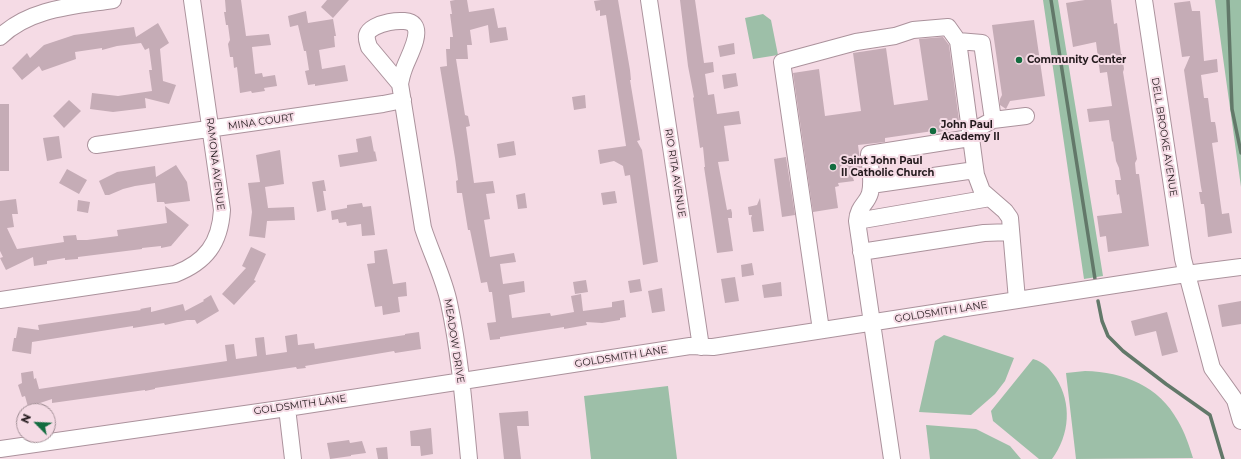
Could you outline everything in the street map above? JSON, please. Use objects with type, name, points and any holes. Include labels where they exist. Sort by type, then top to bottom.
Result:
[{"type":"street","points":[[0,38],[24,20],[50,10],[113,0]]},
{"type":"street","name":"RAMONA AVENUE","points":[[0,300],[165,277],[184,271],[201,260],[214,243],[221,223],[222,210],[192,0]]},
{"type":"street","name":"RIO RITA AVENUE","points":[[649,0],[701,347]]},
{"type":"street","name":"DELL BROOKE AVENUE","points":[[1144,0],[1186,274],[1212,368],[1235,400],[1241,421]]},
{"type":"street","points":[[821,330],[782,62],[856,42],[895,36],[913,30],[948,27],[958,40],[975,170],[982,191],[1005,211],[1010,218],[1017,300]]},
{"type":"street","points":[[958,40],[982,43],[993,120]]},
{"type":"street","name":"MEADOW DRIVE","points":[[400,84],[423,228],[449,303],[462,381],[469,459]]},
{"type":"street","name":"MINA COURT","points":[[96,145],[402,100]]},
{"type":"street","points":[[892,459],[857,221],[858,212],[870,194],[871,185],[869,154],[970,138],[980,127],[993,120],[1026,116]]},
{"type":"street","points":[[871,185],[975,170]]},
{"type":"street","points":[[857,221],[990,198]]},
{"type":"street","points":[[862,252],[984,233],[1011,232]]},
{"type":"street","name":"GOLDSMITH LANE","points":[[0,449],[287,408],[690,346],[713,347],[1186,274],[1241,267]]},
{"type":"street","points":[[287,408],[293,459]]},
{"type":"green space","points":[[1043,0],[1058,0],[1103,276],[1084,279]]},
{"type":"green space","points":[[1215,0],[1241,0],[1241,187]]},
{"type":"green space","points":[[763,14],[771,20],[778,55],[753,59],[745,18]]},
{"type":"green space","points":[[944,335],[1014,358],[1005,381],[995,394],[971,415],[919,412],[935,341]]},
{"type":"green space","points":[[1033,359],[1044,364],[1056,378],[1065,398],[1067,408],[1067,419],[1062,440],[1052,459],[1039,459],[993,421],[991,411]]},
{"type":"green space","points":[[1085,371],[1113,374],[1127,378],[1151,390],[1170,409],[1178,421],[1187,439],[1193,458],[1076,459],[1066,373]]},
{"type":"green space","points":[[668,386],[677,459],[591,459],[584,396]]},
{"type":"green space","points":[[926,425],[976,429],[1010,446],[1021,459],[930,459]]},
{"type":"building","points":[[225,0],[241,0],[246,36],[269,34],[271,45],[252,47],[255,74],[262,73],[263,77],[275,75],[277,86],[264,88],[265,91],[240,93],[237,67],[234,68],[233,57],[230,57],[228,25],[226,25],[224,12],[226,12]]},
{"type":"building","points":[[327,0],[349,0],[333,18],[321,7]]},
{"type":"building","points":[[467,0],[469,12],[494,8],[498,28],[506,27],[508,40],[490,43],[488,25],[470,30],[472,45],[467,45],[468,59],[456,59],[465,115],[468,116],[470,126],[466,127],[474,183],[493,181],[495,193],[486,194],[490,219],[484,220],[490,257],[514,253],[516,262],[500,264],[503,284],[524,281],[525,292],[509,295],[512,318],[550,313],[551,316],[574,312],[571,296],[581,294],[583,311],[612,307],[612,302],[624,300],[626,317],[620,318],[620,320],[602,323],[586,322],[587,325],[564,329],[564,327],[500,337],[500,339],[490,340],[487,323],[496,322],[492,292],[489,292],[487,282],[481,283],[470,230],[468,230],[462,193],[457,193],[456,181],[458,180],[440,67],[447,66],[446,49],[450,49],[450,37],[453,37],[450,1]]},
{"type":"building","points":[[618,0],[630,70],[630,80],[640,140],[637,141],[642,150],[658,262],[643,265],[630,175],[625,176],[623,166],[614,161],[600,164],[598,150],[626,146],[606,15],[600,16],[600,10],[596,11],[594,1]]},
{"type":"building","points":[[680,0],[695,0],[704,63],[713,62],[714,72],[705,74],[708,95],[714,94],[717,114],[739,111],[741,124],[724,126],[729,161],[718,162],[727,210],[731,209],[732,213],[732,218],[728,218],[733,251],[717,253],[704,167],[703,147],[700,148],[694,97],[688,66]]},
{"type":"building","points":[[1085,0],[1111,0],[1114,24],[1117,23],[1137,159],[1135,163],[1136,174],[1139,174],[1149,246],[1108,252],[1106,236],[1100,237],[1097,216],[1122,213],[1115,180],[1121,180],[1113,141],[1112,142],[1109,120],[1089,122],[1087,109],[1112,106],[1107,72],[1100,73],[1096,42],[1073,47],[1066,3]]},
{"type":"building","points":[[1190,1],[1192,11],[1200,11],[1204,61],[1217,59],[1218,72],[1201,75],[1204,98],[1208,98],[1211,122],[1215,122],[1216,127],[1218,142],[1212,143],[1222,214],[1229,213],[1232,233],[1208,237],[1204,204],[1201,204],[1199,192],[1202,192],[1184,70],[1190,56],[1182,57],[1174,3]]},
{"type":"building","points":[[306,11],[308,23],[333,19],[336,36],[334,36],[335,47],[319,50],[322,69],[345,65],[348,81],[315,86],[315,84],[308,85],[305,71],[309,70],[306,51],[304,51],[298,25],[290,27],[288,16]]},
{"type":"building","name":"Community Center","points":[[1034,20],[1045,96],[1010,101],[1006,109],[1000,105],[1002,95],[992,25]]},
{"type":"building","points":[[158,23],[169,43],[160,49],[163,81],[176,85],[169,104],[145,98],[146,108],[113,112],[90,109],[92,93],[118,96],[152,91],[149,70],[152,70],[149,48],[145,50],[141,43],[117,46],[102,50],[102,48],[75,52],[76,59],[42,71],[39,66],[22,80],[12,68],[27,53],[30,58],[44,45],[74,35],[134,27],[136,37]]},
{"type":"building","points":[[943,37],[949,45],[960,128],[934,133],[933,131],[885,138],[885,142],[858,145],[862,176],[853,178],[854,181],[838,183],[839,186],[835,187],[838,208],[813,212],[793,73],[819,69],[825,116],[861,111],[853,53],[886,48],[894,105],[928,100],[919,39]]},
{"type":"building","points":[[734,43],[735,54],[720,57],[718,46]]},
{"type":"building","points":[[736,73],[738,86],[724,89],[722,75]]},
{"type":"building","points":[[585,95],[586,108],[574,110],[572,97]]},
{"type":"building","points":[[69,100],[81,111],[64,128],[53,116]]},
{"type":"building","points":[[0,104],[9,104],[9,171],[0,171]]},
{"type":"building","points":[[59,136],[62,158],[47,161],[43,138]]},
{"type":"building","points":[[371,136],[377,161],[340,167],[338,155],[358,152],[356,139]]},
{"type":"building","points":[[514,141],[516,155],[499,158],[497,144]]},
{"type":"building","points":[[280,150],[284,184],[265,187],[268,208],[294,207],[295,220],[267,221],[265,238],[249,236],[252,212],[248,183],[260,182],[256,155]]},
{"type":"building","points":[[786,157],[795,215],[782,217],[774,159]]},
{"type":"building","points":[[176,165],[187,182],[190,201],[165,204],[164,202],[157,202],[155,183],[135,186],[105,195],[99,181],[117,172],[155,166],[156,177]]},
{"type":"building","points":[[67,169],[87,180],[79,194],[59,183]]},
{"type":"building","points":[[324,180],[326,191],[323,191],[326,210],[317,212],[312,182]]},
{"type":"building","points":[[615,191],[617,203],[603,205],[601,193]]},
{"type":"building","points":[[525,193],[527,208],[518,209],[516,195]]},
{"type":"building","points":[[760,198],[764,231],[753,232],[752,215],[749,215],[748,207],[757,205]]},
{"type":"building","points":[[16,199],[18,214],[12,214],[14,227],[7,228],[17,249],[64,242],[63,236],[76,235],[77,240],[87,240],[118,236],[117,230],[167,223],[165,206],[189,225],[171,246],[161,248],[161,246],[142,248],[78,257],[78,259],[65,260],[65,258],[47,261],[47,264],[34,266],[33,257],[6,270],[0,258],[3,257],[0,251],[0,201]]},
{"type":"building","points":[[78,200],[90,202],[88,213],[77,211]]},
{"type":"building","points":[[362,203],[363,207],[371,206],[375,235],[362,236],[361,224],[347,226],[346,222],[339,223],[338,219],[332,220],[331,211],[347,208],[347,205]]},
{"type":"building","points":[[251,247],[266,254],[254,280],[256,281],[234,305],[222,294],[246,268],[242,266]]},
{"type":"building","points":[[387,249],[393,284],[406,282],[407,296],[398,297],[400,312],[383,315],[382,306],[375,307],[367,264],[375,263],[374,251]]},
{"type":"building","points":[[752,263],[754,275],[742,277],[741,265]]},
{"type":"building","points":[[735,277],[739,301],[725,303],[721,279]]},
{"type":"building","points":[[640,279],[642,291],[630,293],[628,281]]},
{"type":"building","points":[[586,280],[588,292],[575,294],[573,282]]},
{"type":"building","points":[[781,282],[782,296],[764,298],[762,285]]},
{"type":"building","points":[[662,288],[665,311],[652,313],[648,291]]},
{"type":"building","points":[[211,295],[219,311],[197,324],[195,320],[187,320],[165,325],[164,323],[133,328],[133,326],[32,342],[31,354],[12,351],[14,338],[16,338],[18,327],[39,330],[38,325],[141,310],[140,309],[151,307],[151,312],[183,304],[185,311],[204,301],[203,300]]},
{"type":"building","points":[[1241,301],[1241,324],[1222,327],[1218,305]]},
{"type":"building","points":[[1167,312],[1178,352],[1162,356],[1156,331],[1135,336],[1131,321]]},
{"type":"building","points":[[419,332],[421,349],[395,353],[394,351],[305,366],[306,368],[297,369],[296,367],[155,388],[145,391],[52,403],[52,399],[40,403],[27,403],[25,396],[22,397],[18,385],[22,383],[21,373],[33,371],[34,379],[36,378],[39,389],[227,361],[225,345],[234,344],[236,359],[257,356],[255,338],[264,337],[266,355],[287,352],[285,336],[297,334],[298,345],[314,343],[315,349]]},
{"type":"building","points":[[528,411],[529,426],[517,426],[521,459],[504,459],[499,413]]},
{"type":"building","points":[[431,428],[433,454],[421,456],[420,446],[411,446],[410,431]]},
{"type":"building","points":[[349,440],[350,443],[362,441],[366,453],[330,459],[327,443]]},
{"type":"building","points":[[387,447],[388,459],[378,459],[376,448]]},
{"type":"waterway","points":[[1051,0],[1095,279]]},
{"type":"waterway","points":[[1228,0],[1232,109],[1241,153]]},
{"type":"waterway","points":[[1098,301],[1102,321],[1108,336],[1123,351],[1210,415],[1223,459]]},
{"type":"place","name":"Community Center","points":[[1019,60]]},
{"type":"place","name":"John Paul Academy II","points":[[933,131]]},
{"type":"place","name":"Saint John Paul II Catholic Church","points":[[833,167]]}]
